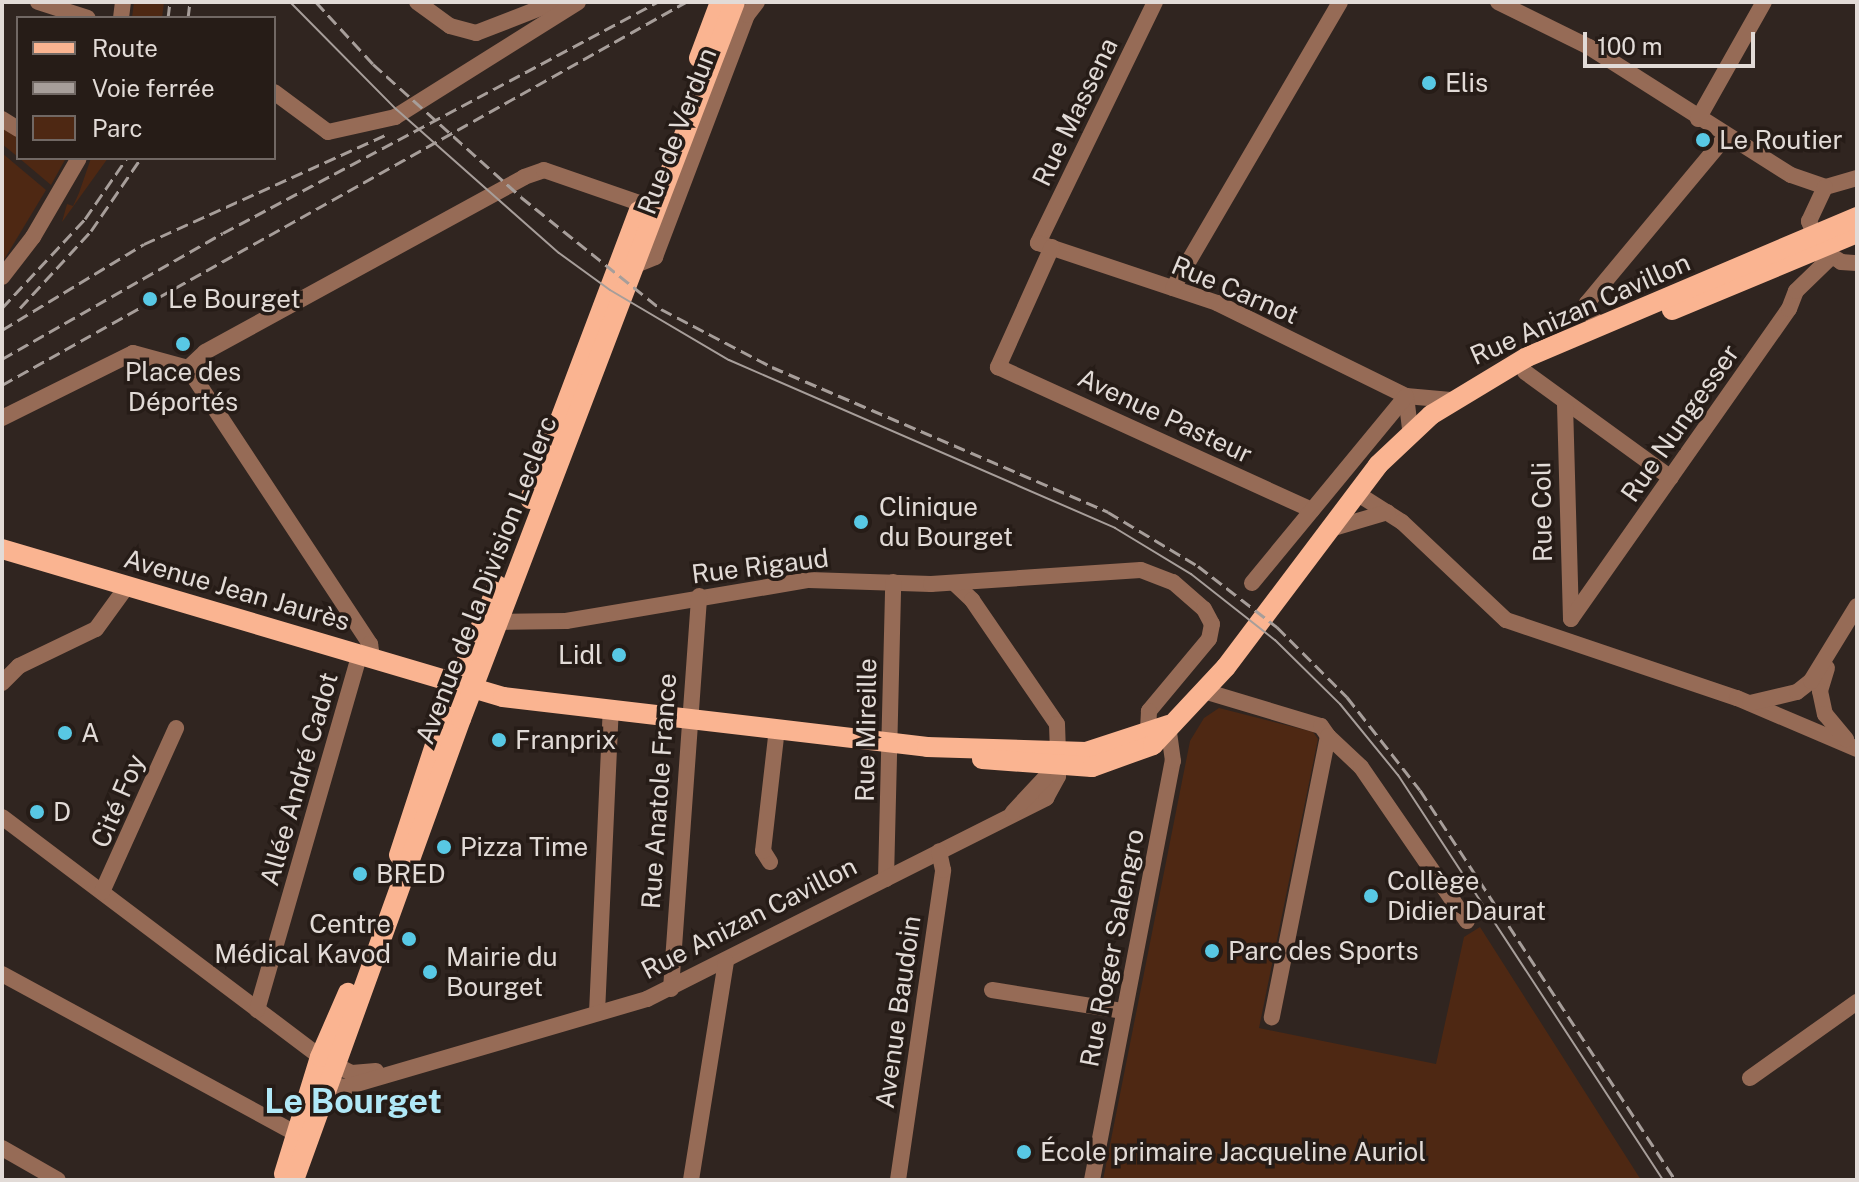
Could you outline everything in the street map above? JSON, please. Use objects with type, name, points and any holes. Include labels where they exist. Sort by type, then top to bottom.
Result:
[{"type":"main road","name":"Avenue de la Division Leclerc","points":[[283,1180],[295,1133],[362,983],[600,305],[720,2]]},
{"type":"main road","name":"Avenue de la Division Leclerc","points":[[464,688],[498,622],[735,2]]},
{"type":"main road","points":[[1820,247],[1857,217]]},
{"type":"main road","points":[[1820,247],[1857,233]]},
{"type":"main road","name":"Rue Anizan Cavillon","points":[[1056,759],[1092,767],[1153,745],[1168,725],[1204,691],[1410,431],[1451,400],[1597,327],[1820,247]]},
{"type":"main road","name":"Rue Anizan Cavillon","points":[[1358,494],[1458,409],[1525,372],[1820,247]]},
{"type":"main road","name":"Avenue Jean Jaurès","points":[[2,549],[366,656],[464,688],[611,708]]},
{"type":"main road","points":[[611,708],[890,743],[1056,759]]},
{"type":"main road","name":"Rue Anizan Cavillon","points":[[1056,759],[1113,746],[1168,725]]},
{"type":"main road","name":"Avenue de la Division Leclerc","points":[[294,1180],[330,1085],[329,1061]]},
{"type":"street","points":[[38,2],[82,16]]},
{"type":"street","points":[[417,2],[450,26],[476,33],[556,2]]},
{"type":"street","points":[[276,94],[313,124],[328,132],[395,117],[503,52],[578,2]]},
{"type":"street","name":"Rue de Verdun","points":[[633,266],[655,257],[747,15],[757,2]]},
{"type":"street","name":"Rue Massena","points":[[998,367],[1045,245],[1155,2]]},
{"type":"street","points":[[1173,288],[1340,2]]},
{"type":"street","points":[[1498,2],[1589,47],[1698,119],[1791,175],[1825,187],[1857,178]]},
{"type":"street","points":[[1698,119],[1764,2]]},
{"type":"street","points":[[1597,327],[1587,303],[1726,136]]},
{"type":"street","points":[[2,277],[33,237],[78,160]]},
{"type":"street","points":[[188,368],[205,352],[524,177],[544,170],[642,204]]},
{"type":"street","points":[[1791,175],[1811,208],[1820,247],[1856,265]]},
{"type":"street","points":[[1811,208],[1825,187]]},
{"type":"street","name":"Rue Carnot","points":[[1045,245],[1217,303],[1406,396]]},
{"type":"street","name":"Rue Nungesser","points":[[1571,619],[1789,309],[1820,247]]},
{"type":"street","points":[[1788,261],[1796,291]]},
{"type":"street","points":[[2,418],[137,352],[188,368],[370,644],[366,656]]},
{"type":"street","name":"Avenue Pasteur","points":[[998,367],[1312,510]]},
{"type":"street","points":[[1525,372],[1671,478]]},
{"type":"street","points":[[1406,396],[1451,400]]},
{"type":"street","points":[[1406,396],[1410,431]]},
{"type":"street","points":[[1252,583],[1406,396]]},
{"type":"street","name":"Rue Coli","points":[[1565,404],[1571,619]]},
{"type":"street","points":[[1358,494],[1388,512],[1506,620],[1749,703],[1857,748]]},
{"type":"street","points":[[1330,529],[1388,512]]},
{"type":"street","name":"Rue Rigaud","points":[[498,622],[566,621],[699,596],[809,580],[954,583],[1141,570],[1173,582],[1204,609],[1212,632],[1149,711],[1148,732]]},
{"type":"street","name":"Rue Mireille","points":[[886,879],[893,582]]},
{"type":"street","points":[[954,583],[972,600],[1057,724],[1056,759]]},
{"type":"street","points":[[2,683],[19,666],[96,629],[128,585]]},
{"type":"street","name":"Rue Anatole France","points":[[671,989],[699,596]]},
{"type":"street","points":[[1857,606],[1831,655],[1820,691],[1825,714],[1834,730],[1857,748]]},
{"type":"street","points":[[1749,703],[1797,692],[1831,655]]},
{"type":"street","name":"Allée André Cadot","points":[[257,1010],[366,656]]},
{"type":"street","points":[[1204,691],[1321,726],[1361,767],[1467,921]]},
{"type":"street","points":[[597,1013],[611,708]]},
{"type":"street","name":"Rue Roger Salengro","points":[[1092,1180],[1173,761],[1168,725]]},
{"type":"street","name":"Cité Foy","points":[[102,892],[176,728]]},
{"type":"street","points":[[770,862],[763,851],[777,729]]},
{"type":"street","points":[[1272,1017],[1328,736]]},
{"type":"street","name":"Rue Anizan Cavillon","points":[[330,1085],[346,1087],[671,989],[1013,812],[1046,798],[1058,776],[1056,759]]},
{"type":"street","points":[[2,817],[329,1061]]},
{"type":"street","name":"Avenue Baudoin","points":[[898,1180],[943,870],[939,851]]},
{"type":"street","points":[[691,1180],[726,962]]},
{"type":"street","points":[[2,974],[279,1128],[295,1133]]},
{"type":"street","points":[[992,990],[1123,1011]]},
{"type":"street","points":[[1750,1078],[1857,1002]]},
{"type":"street","name":"Rue Anizan Cavillon","points":[[329,1061],[352,1073],[393,1071]]},
{"type":"street","points":[[2,1148],[58,1180]]},
{"type":"green space","points":[[134,2],[164,2],[162,16],[132,16]]},
{"type":"green space","points":[[2,124],[16,133],[16,155],[2,144]]},
{"type":"green space","points":[[2,153],[46,190],[2,263]]},
{"type":"green space","points":[[21,160],[65,160],[51,185]]},
{"type":"green space","points":[[90,160],[107,160],[62,222],[67,204],[73,206]]},
{"type":"green space","name":"Parc des Sports","points":[[1219,708],[1313,732],[1318,739],[1259,1028],[1436,1064],[1464,937],[1480,927],[1641,1180],[1103,1180],[1190,741],[1204,718]]},
{"type":"tram line","points":[[290,2],[396,109],[559,253],[610,290],[729,360],[1115,528],[1191,574],[1275,640],[1340,704],[1398,775],[1663,1180]]},
{"type":"railway","points":[[168,16],[170,2]]},
{"type":"railway","points":[[188,16],[190,2]]},
{"type":"railway","points":[[316,2],[373,64],[521,197],[661,309],[772,367],[1108,512],[1198,566],[1277,627],[1347,697],[1420,790],[1675,1180]]},
{"type":"railway","points":[[2,359],[223,233],[657,2]]},
{"type":"railway","points":[[2,385],[686,2]]},
{"type":"railway","points":[[2,330],[144,244],[385,135]]},
{"type":"railway","points":[[2,308],[85,219],[126,160]]},
{"type":"railway","points":[[20,308],[91,231],[140,160]]},
{"type":"place","name":"Elis","points":[[1429,83]]},
{"type":"place","name":"Le Routier","points":[[1703,140]]},
{"type":"place","name":"Le Bourget","points":[[150,299]]},
{"type":"place","name":"Place des Déportés","points":[[183,344]]},
{"type":"place","name":"Clinique du Bourget","points":[[861,522]]},
{"type":"place","name":"Lidl","points":[[619,655]]},
{"type":"place","name":"A","points":[[65,733]]},
{"type":"place","name":"Franprix","points":[[499,740]]},
{"type":"place","name":"D","points":[[37,812]]},
{"type":"place","name":"Pizza Time","points":[[444,847]]},
{"type":"place","name":"BRED","points":[[360,874]]},
{"type":"place","name":"Collège Didier Daurat","points":[[1371,896]]},
{"type":"place","name":"Centre Médical Kavod","points":[[409,939]]},
{"type":"place","name":"Parc des Sports","points":[[1212,951]]},
{"type":"place","name":"Mairie du Bourget","points":[[430,972]]},
{"type":"place","name":"École primaire Jacqueline Auriol","points":[[1024,1152]]},
{"type":"district","name":"Le Bourget","points":[[353,1102]]}]
